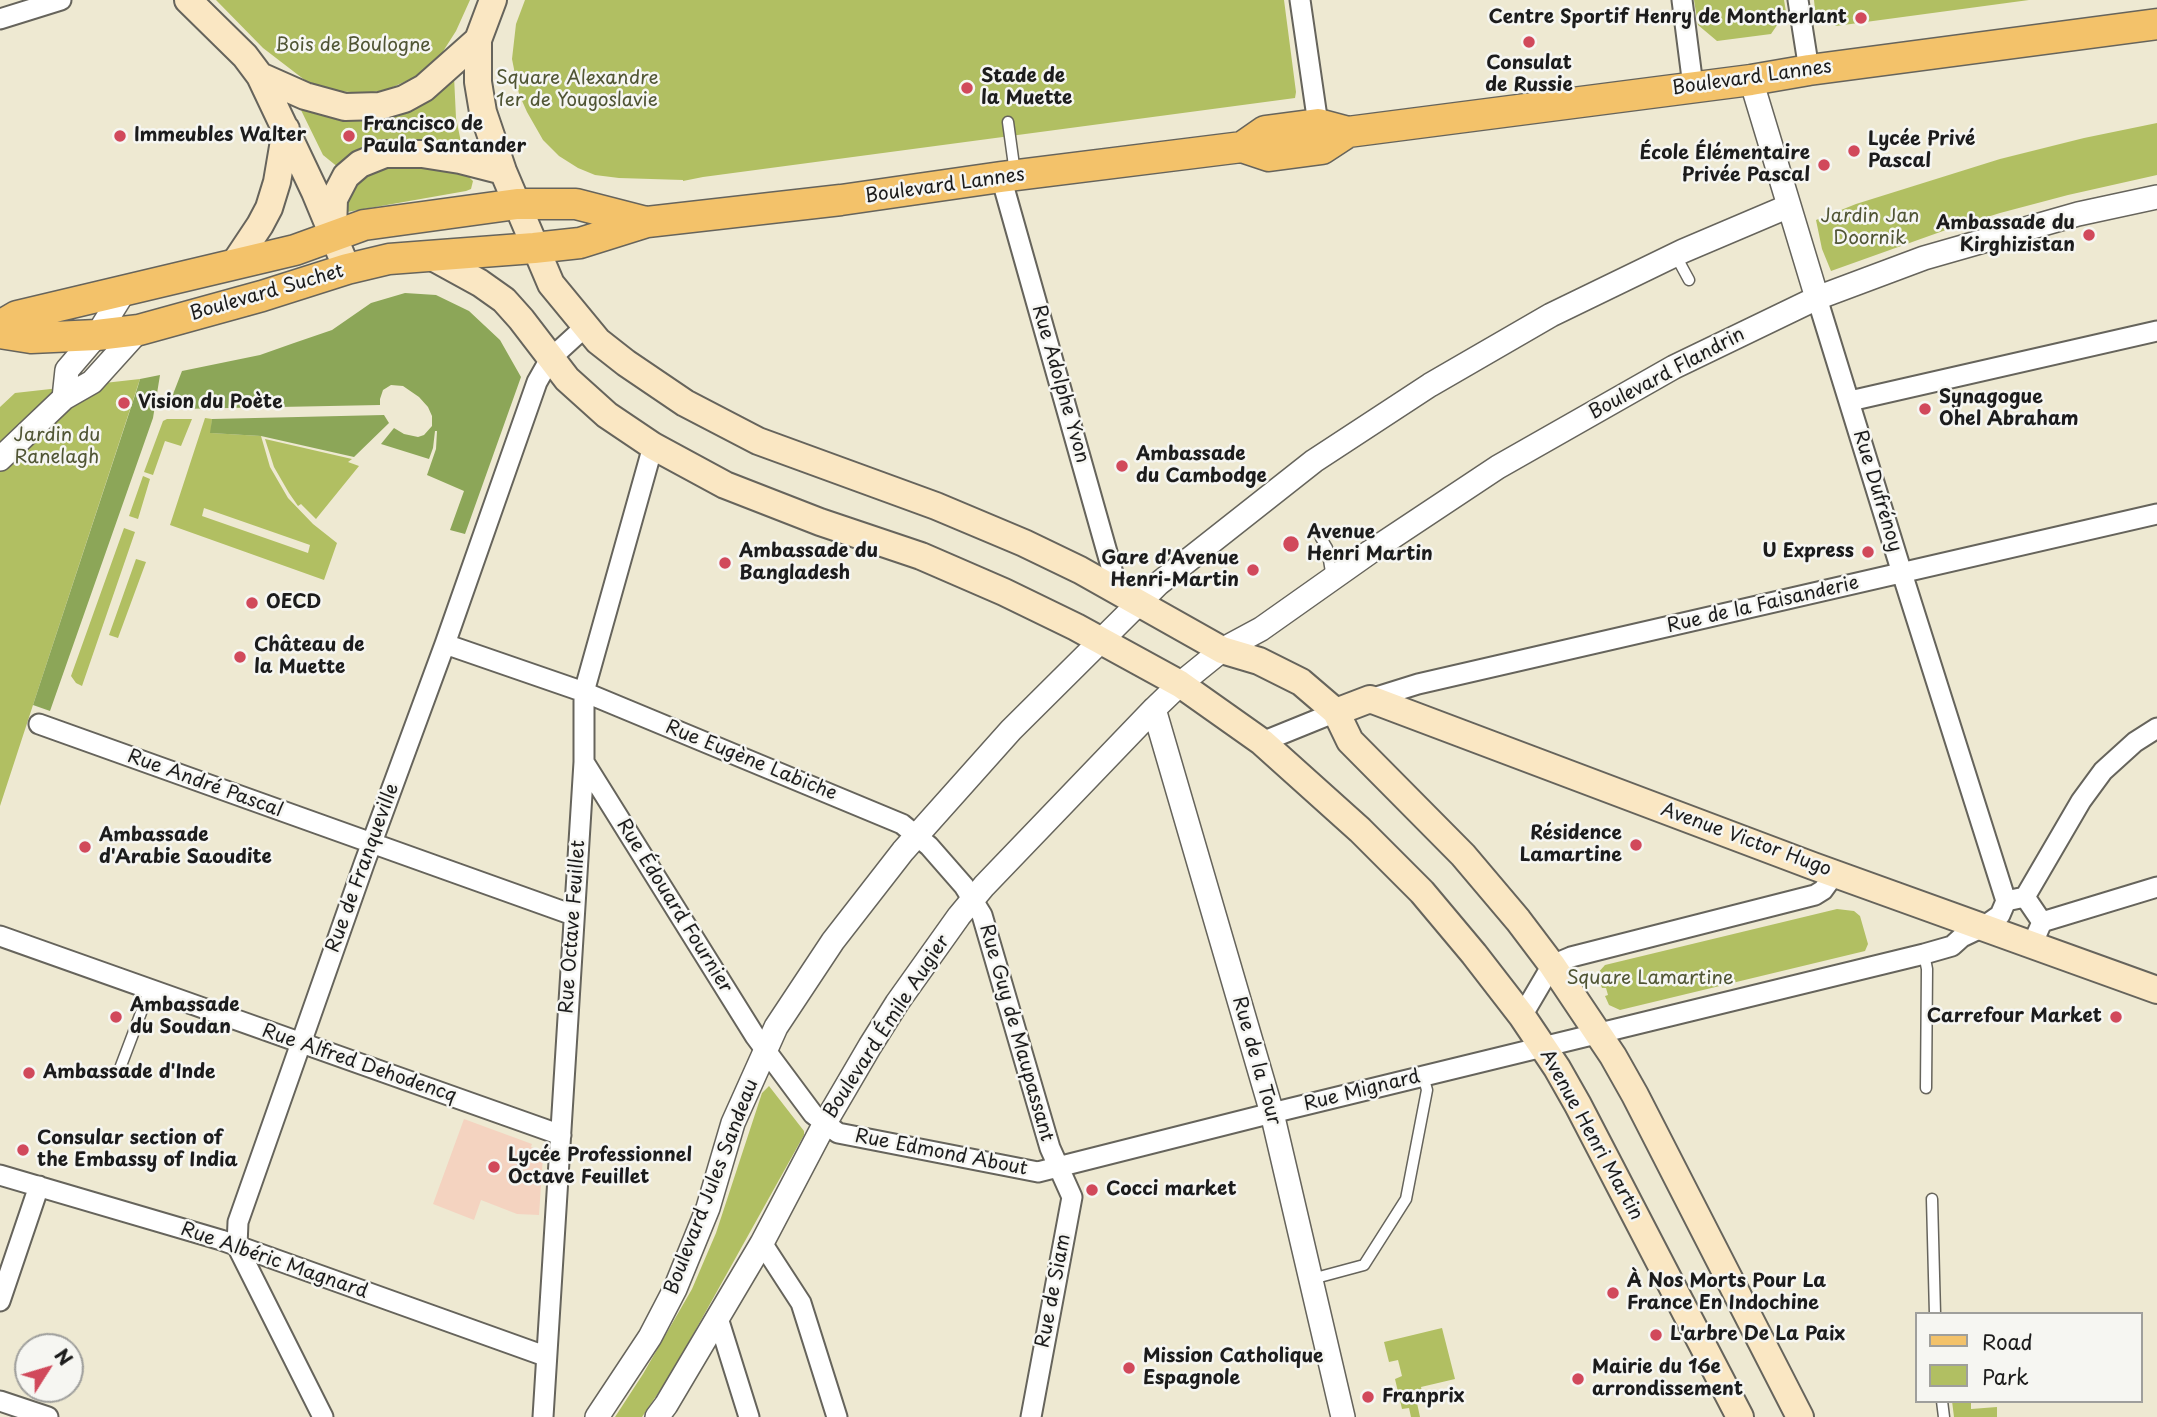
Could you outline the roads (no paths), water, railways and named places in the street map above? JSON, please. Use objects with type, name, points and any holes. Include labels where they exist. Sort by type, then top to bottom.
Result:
[{"type":"main road","points":[[188,0],[245,56],[260,76],[347,269]]},
{"type":"main road","points":[[493,0],[478,40],[478,82],[483,112],[503,171],[551,284],[585,327],[610,351],[665,390],[758,441],[936,506],[1024,542],[1222,649],[1259,661],[1301,681],[1336,712],[1350,741],[1463,855],[1518,920],[1598,1034],[1635,1096],[1800,1417]]},
{"type":"main road","name":"Boulevard Lannes","points":[[1242,148],[1265,131],[1318,124],[1348,132],[2157,24]]},
{"type":"main road","points":[[260,76],[305,96],[345,107],[380,106],[404,99],[424,88],[478,40]]},
{"type":"main road","points":[[234,264],[269,208],[277,182],[286,129]]},
{"type":"main road","name":"Boulevard Lannes","points":[[534,248],[580,243],[647,222],[841,201],[1008,176],[1242,148],[1269,156],[1322,149],[1348,132]]},
{"type":"main road","points":[[333,236],[334,200],[346,176],[359,164],[385,154],[422,154],[503,171]]},
{"type":"main road","name":"Boulevard Lannes","points":[[517,204],[576,204],[647,222]]},
{"type":"main road","name":"Boulevard Suchet","points":[[0,326],[17,316],[295,250],[364,225],[517,204]]},
{"type":"main road","name":"Boulevard Suchet","points":[[0,334],[23,338],[139,330],[389,259],[534,248]]},
{"type":"main road","name":"Avenue Henri Martin","points":[[429,255],[480,283],[504,300],[567,379],[607,415],[653,446],[725,485],[820,522],[920,556],[1004,592],[1180,684],[1262,742],[1360,830],[1422,892],[1475,954],[1522,1016],[1578,1105],[1740,1417]]},
{"type":"main road","points":[[1336,712],[1370,699]]},
{"type":"main road","name":"Avenue Victor Hugo","points":[[1370,699],[1983,927],[2037,933],[2157,990]]},
{"type":"street","points":[[0,19],[61,0]]},
{"type":"street","points":[[1300,0],[1318,124]]},
{"type":"street","points":[[1682,0],[1693,86]]},
{"type":"street","points":[[1798,0],[1809,70]]},
{"type":"street","name":"Rue Dufrénoy","points":[[1751,80],[1902,573],[2016,899],[2037,933]]},
{"type":"street","name":"Rue Adolphe Yvon","points":[[1008,176],[1128,597]]},
{"type":"street","name":"Boulevard Flandrin","points":[[1180,684],[1222,649],[1261,629],[1497,467],[1674,367],[1817,298],[1924,258],[2078,214],[2157,197]]},
{"type":"street","points":[[1128,597],[1161,582],[1314,461],[1430,385],[1551,316],[1676,254],[1789,206]]},
{"type":"street","points":[[64,398],[67,370],[97,335],[125,290]]},
{"type":"street","name":"Rue de Franqueville","points":[[237,1246],[238,1223],[537,382],[550,359],[585,327]]},
{"type":"street","points":[[0,459],[64,398],[92,382],[139,330]]},
{"type":"street","points":[[1850,401],[2157,331]]},
{"type":"street","name":"Rue Octave Feuillet","points":[[543,1417],[584,762],[584,692],[653,446]]},
{"type":"street","name":"Rue de la Faisanderie","points":[[1370,699],[1418,684],[2157,514]]},
{"type":"street","name":"Boulevard Jules Sandeau","points":[[597,1417],[650,1337],[675,1289],[708,1208],[733,1124],[776,1027],[833,941],[916,835],[1011,730],[1102,642],[1128,597]]},
{"type":"street","name":"Rue Eugène Labiche","points":[[445,644],[584,692],[902,824],[929,846],[972,899]]},
{"type":"street","name":"Boulevard Émile Augier","points":[[657,1417],[762,1243],[825,1123],[897,1003],[972,899],[1180,684]]},
{"type":"street","name":"Rue de la Tour","points":[[1154,709],[1272,1113],[1343,1417]]},
{"type":"street","points":[[1262,742],[1336,712]]},
{"type":"street","name":"Rue André Pascal","points":[[39,724],[573,915]]},
{"type":"street","points":[[1598,1034],[1952,946],[1962,937],[2000,915],[2016,899],[2104,771],[2135,743],[2157,728]]},
{"type":"street","name":"Rue Édouard Fournier","points":[[584,762],[765,1051],[813,1114],[825,1123]]},
{"type":"street","points":[[1522,1016],[1552,965],[1571,957],[1815,895],[1823,890],[1836,872]]},
{"type":"street","points":[[2037,933],[2157,887]]},
{"type":"street","name":"Rue Guy de Maupassant","points":[[972,899],[982,915],[1050,1148],[1059,1167]]},
{"type":"street","name":"Rue Alfred Dehodencq","points":[[0,936],[561,1135]]},
{"type":"street","name":"Rue Mignard","points":[[1059,1167],[1598,1034]]},
{"type":"street","name":"Rue Edmond About","points":[[825,1123],[838,1133],[1038,1172],[1059,1167]]},
{"type":"street","name":"Rue de Siam","points":[[1031,1417],[1072,1197],[1059,1167]]},
{"type":"street","name":"Rue Albéric Magnard","points":[[0,1175],[237,1246],[545,1356]]},
{"type":"street","points":[[0,1301],[39,1186]]},
{"type":"street","points":[[762,1243],[801,1303],[837,1417]]},
{"type":"street","points":[[237,1246],[323,1417]]},
{"type":"street","points":[[718,1318],[749,1417]]},
{"type":"street","points":[[0,1401],[48,1417]]},
{"type":"lane","points":[[1008,122],[1008,176]]},
{"type":"lane","points":[[1676,254],[1689,280]]},
{"type":"lane","points":[[1321,538],[1328,548],[1332,579]]},
{"type":"lane","points":[[1924,954],[1927,968],[1926,1088]]},
{"type":"lane","points":[[119,1071],[150,989]]},
{"type":"lane","points":[[1311,1279],[1364,1265],[1406,1199],[1427,1090],[1423,1076]]},
{"type":"lane","points":[[1932,1199],[1936,1312]]},
{"type":"place","name":"Centre Sportif Henry de Montherlant","points":[[1861,18]]},
{"type":"place","name":"Consulat de Russie","points":[[1529,42]]},
{"type":"place","name":"Stade de la Muette","points":[[967,88]]},
{"type":"place","name":"Immeubles Walter","points":[[120,136]]},
{"type":"place","name":"Francisco de Paula Santander","points":[[349,136]]},
{"type":"place","name":"Lycée Privé Pascal","points":[[1854,151]]},
{"type":"place","name":"École Élémentaire Privée Pascal","points":[[1824,165]]},
{"type":"place","name":"Ambassade du Kirghizistan","points":[[2089,235]]},
{"type":"place","name":"Vision du Poète","points":[[124,403]]},
{"type":"place","name":"Synagogue Ohel Abraham","points":[[1925,409]]},
{"type":"place","name":"Ambassade du Cambodge","points":[[1122,466]]},
{"type":"place","name":"Avenue Henri Martin","points":[[1291,544]]},
{"type":"place","name":"U Express","points":[[1868,552]]},
{"type":"place","name":"Ambassade du Bangladesh","points":[[725,563]]},
{"type":"place","name":"Gare d'Avenue Henri-Martin","points":[[1253,570]]},
{"type":"place","name":"OECD","points":[[252,603]]},
{"type":"place","name":"Château de la Muette","points":[[240,657]]},
{"type":"place","name":"Résidence Lamartine","points":[[1636,845]]},
{"type":"place","name":"Ambassade d'Arabie Saoudite","points":[[85,847]]},
{"type":"place","name":"Ambassade du Soudan","points":[[116,1017]]},
{"type":"place","name":"Carrefour Market","points":[[2116,1017]]},
{"type":"place","name":"Ambassade d'Inde","points":[[29,1073]]},
{"type":"place","name":"Consular section of the Embassy of India","points":[[23,1150]]},
{"type":"place","name":"Lycée Professionnel Octave Feuillet","points":[[494,1167]]},
{"type":"place","name":"Cocci market","points":[[1092,1190]]},
{"type":"place","name":"À Nos Morts Pour La France En Indochine","points":[[1613,1293]]},
{"type":"place","name":"L'arbre De La Paix","points":[[1656,1335]]},
{"type":"place","name":"Mission Catholique Espagnole","points":[[1129,1368]]},
{"type":"place","name":"Mairie du 16e arrondissement","points":[[1578,1379]]},
{"type":"place","name":"Franprix","points":[[1368,1397]]},
{"type":"park label","name":"Bois de Boulogne","points":[[353,46]]},
{"type":"park label","name":"Square Alexandre 1er de Yougoslavie","points":[[577,90]]},
{"type":"park label","name":"Jardin Jan Doornik","points":[[1870,228]]},
{"type":"park label","name":"Jardin du Ranelagh","points":[[57,447]]},
{"type":"park label","name":"Square Lamartine","points":[[1650,979]]}]
